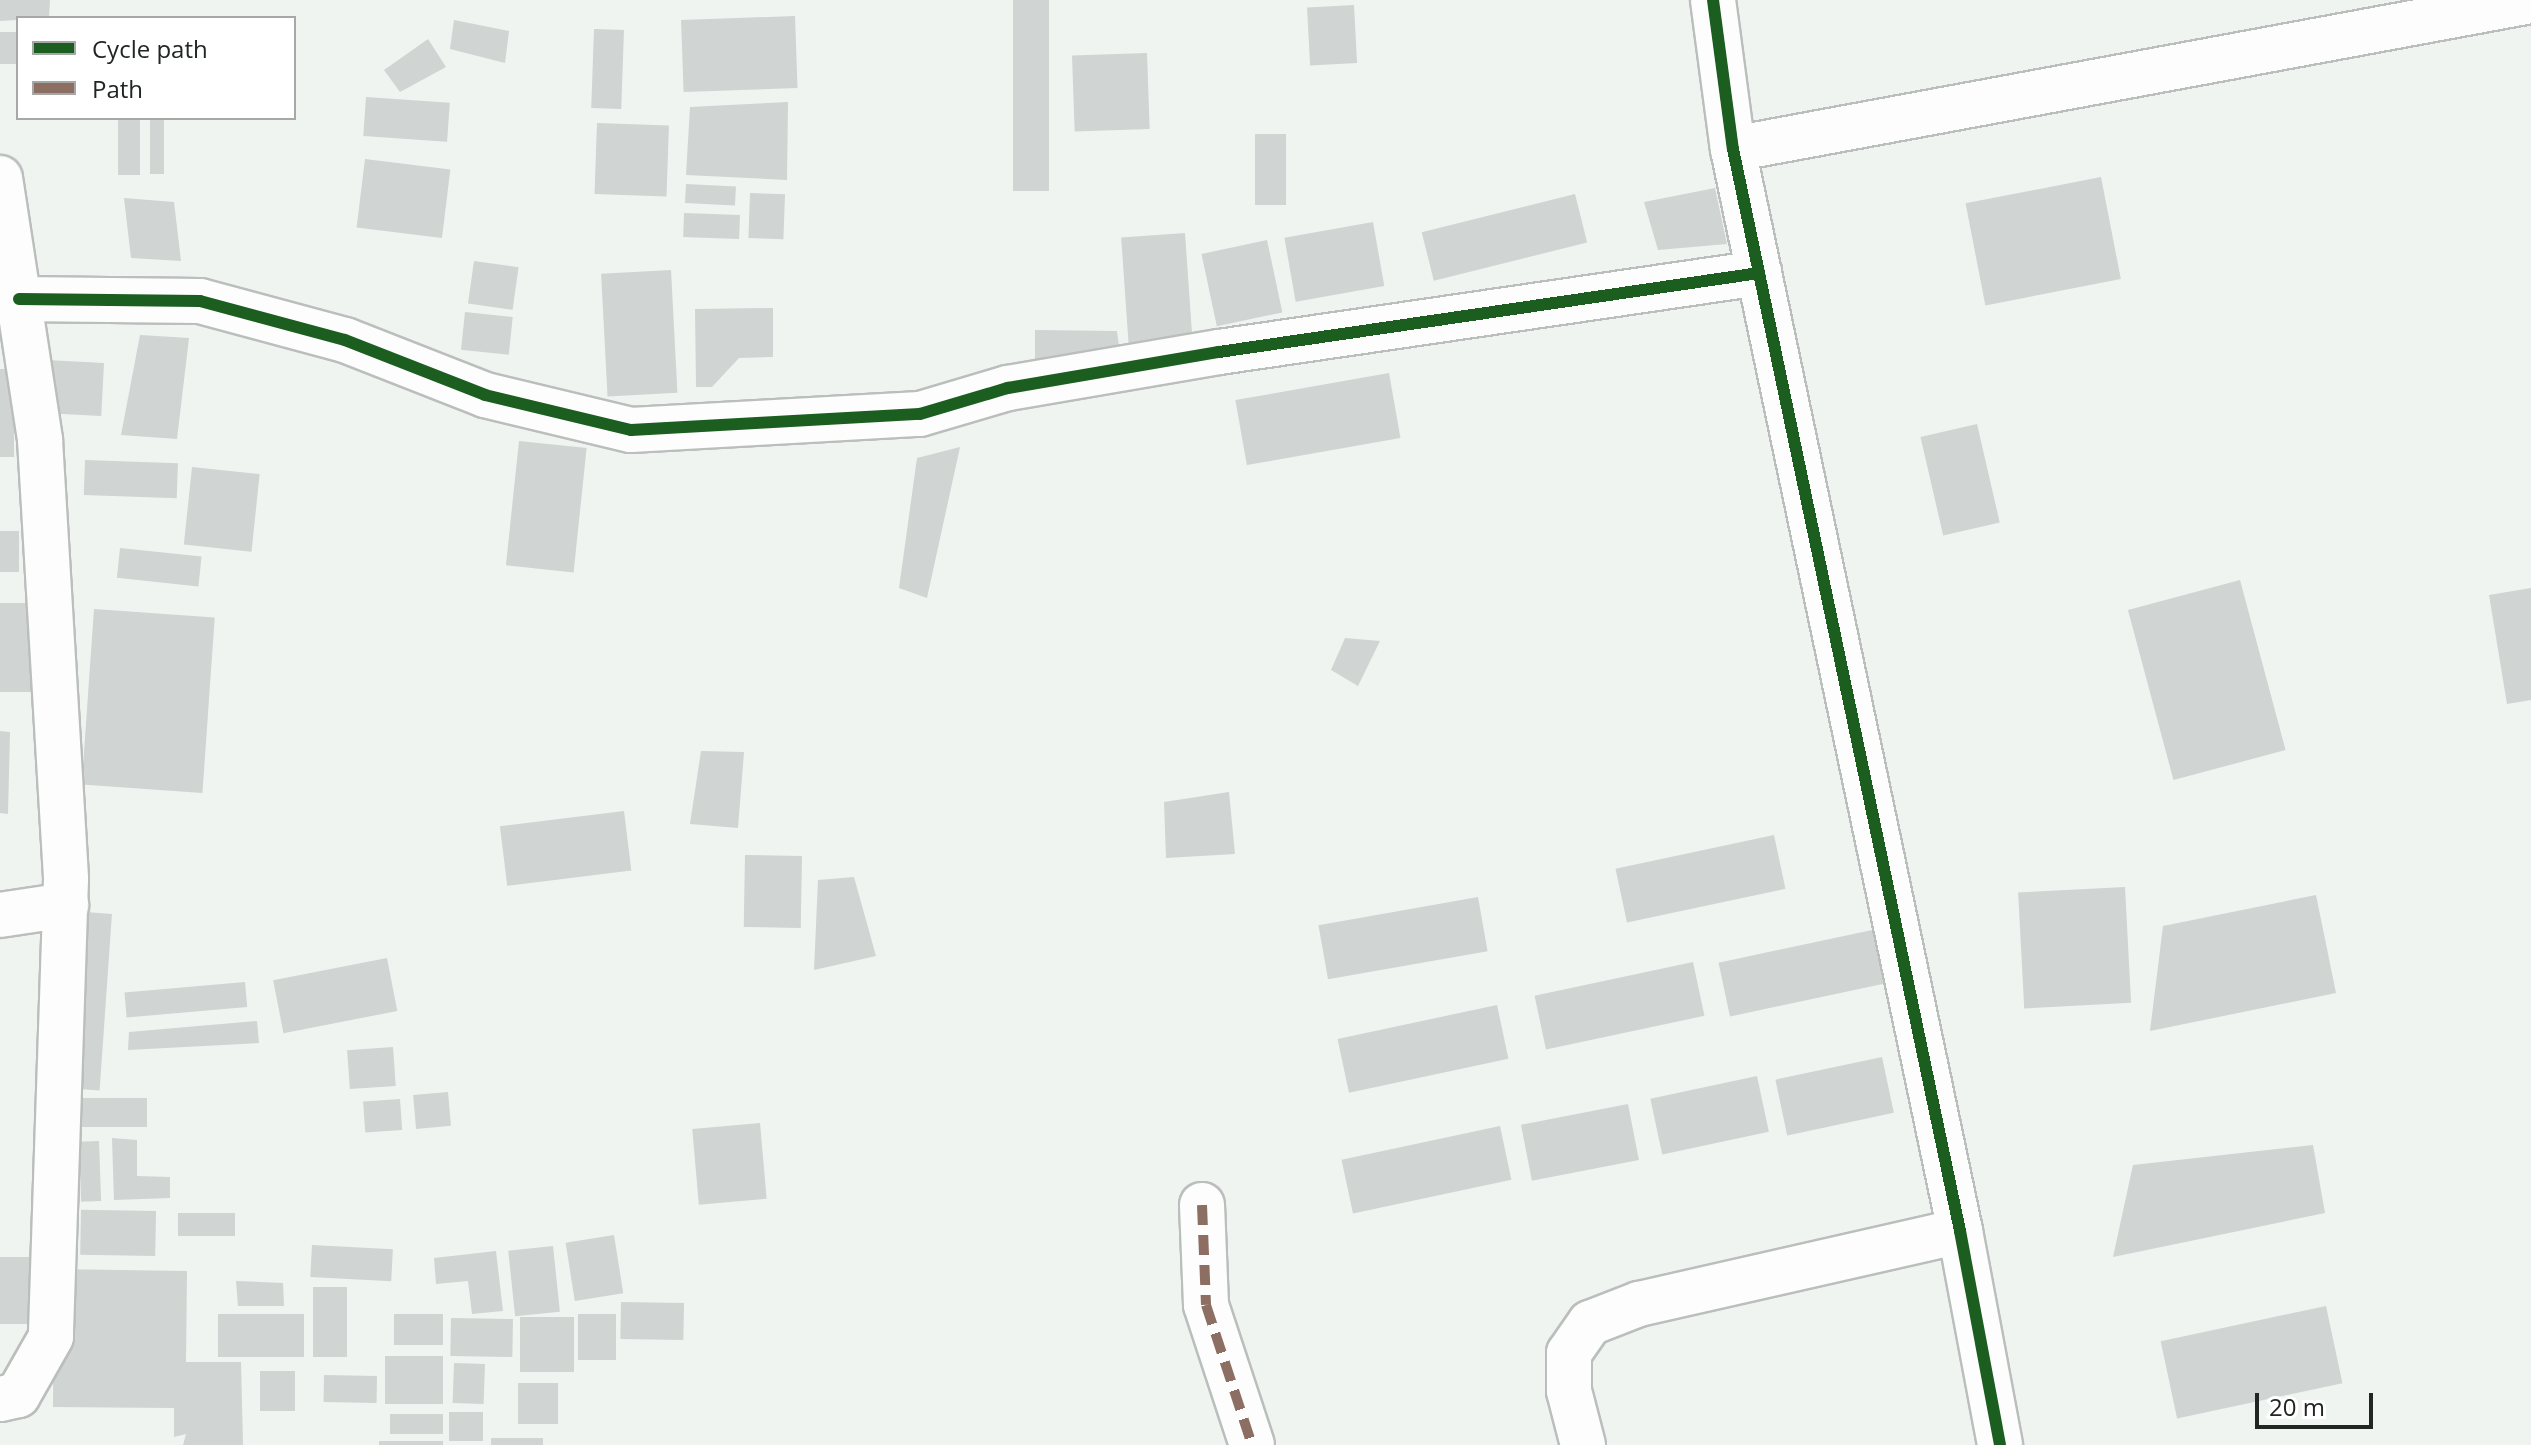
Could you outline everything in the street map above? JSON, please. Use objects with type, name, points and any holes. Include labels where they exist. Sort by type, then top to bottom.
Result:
[{"type":"street","points":[[1713,0],[1733,149],[1960,1231],[2000,1445]]},
{"type":"street","points":[[1733,149],[2531,1]]},
{"type":"street","points":[[0,178],[40,440],[66,905],[51,1337],[18,1395],[0,1399]]},
{"type":"street","points":[[19,299],[200,301],[345,340],[485,395],[631,430],[920,414],[1008,388],[1189,357],[1759,273]]},
{"type":"street","points":[[0,915],[66,905]]},
{"type":"street","points":[[1202,1205],[1206,1305],[1252,1445]]},
{"type":"street","points":[[1583,1445],[1569,1391],[1569,1353],[1590,1323],[1639,1304],[1960,1231]]},
{"type":"building","points":[[0,0],[50,0],[49,16],[16,16],[16,20],[0,21]]},
{"type":"building","points":[[1013,0],[1049,0],[1049,191],[1013,191]]},
{"type":"building","points":[[1354,5],[1357,63],[1310,65],[1307,7]]},
{"type":"building","points":[[795,16],[798,88],[684,92],[681,20]]},
{"type":"building","points":[[454,20],[509,31],[505,63],[450,49]]},
{"type":"building","points":[[594,29],[624,30],[621,109],[591,108]]},
{"type":"building","points":[[0,32],[16,32],[16,64],[0,64]]},
{"type":"building","points":[[428,39],[446,67],[400,92],[384,70]]},
{"type":"building","points":[[1147,53],[1150,129],[1075,132],[1072,56]]},
{"type":"building","points":[[366,97],[450,103],[447,142],[363,136]]},
{"type":"building","points":[[788,102],[787,180],[686,175],[690,107]]},
{"type":"building","points":[[118,120],[140,120],[140,175],[118,175]]},
{"type":"building","points":[[150,120],[164,120],[164,174],[150,174]]},
{"type":"building","points":[[597,123],[669,126],[666,196],[595,194]]},
{"type":"building","points":[[1255,134],[1286,134],[1286,205],[1255,205]]},
{"type":"building","points":[[365,159],[450,169],[442,238],[357,227]]},
{"type":"building","points":[[2101,177],[2121,279],[1985,305],[1966,203]]},
{"type":"building","points":[[686,184],[736,187],[735,206],[685,203]]},
{"type":"building","points":[[1715,188],[1727,244],[1658,250],[1644,202]]},
{"type":"building","points":[[750,193],[785,194],[783,239],[748,238]]},
{"type":"building","points":[[1575,194],[1587,243],[1434,281],[1422,232]]},
{"type":"building","points":[[124,198],[174,202],[181,261],[131,258]]},
{"type":"building","points":[[684,213],[740,215],[739,239],[683,237]]},
{"type":"building","points":[[1373,222],[1384,286],[1296,302],[1284,238]]},
{"type":"building","points":[[1185,233],[1193,347],[1129,351],[1121,237]]},
{"type":"building","points":[[1267,240],[1282,312],[1217,326],[1201,254]]},
{"type":"building","points":[[474,261],[519,267],[513,310],[468,304]]},
{"type":"building","points":[[671,270],[677,393],[608,396],[601,274]]},
{"type":"building","points":[[773,308],[773,357],[739,358],[712,387],[696,387],[695,309]]},
{"type":"building","points":[[465,312],[513,317],[509,355],[461,350]]},
{"type":"building","points":[[1035,330],[1117,331],[1121,362],[1035,374]]},
{"type":"building","points":[[140,335],[189,338],[177,439],[121,435]]},
{"type":"building","points":[[51,360],[104,363],[101,416],[48,413]]},
{"type":"building","points":[[0,369],[14,369],[14,457],[0,457]]},
{"type":"building","points":[[1389,373],[1400,438],[1247,465],[1235,400]]},
{"type":"building","points":[[1977,424],[2000,522],[1943,535],[1920,437]]},
{"type":"building","points":[[519,441],[587,448],[574,572],[506,565]]},
{"type":"building","points":[[960,447],[927,598],[899,588],[917,458]]},
{"type":"building","points":[[85,460],[178,463],[177,498],[84,495]]},
{"type":"building","points":[[192,467],[260,474],[251,552],[184,545]]},
{"type":"building","points":[[0,531],[19,531],[19,572],[0,572]]},
{"type":"building","points":[[120,548],[202,557],[198,586],[117,578]]},
{"type":"building","points":[[2240,580],[2286,750],[2174,780],[2128,610]]},
{"type":"building","points":[[2531,588],[2531,700],[2507,704],[2489,595]]},
{"type":"building","points":[[0,603],[42,603],[42,692],[0,692]]},
{"type":"building","points":[[94,609],[215,617],[202,793],[82,785]]},
{"type":"building","points":[[1345,638],[1380,641],[1358,686],[1331,670]]},
{"type":"building","points":[[0,731],[10,732],[8,814],[0,813]]},
{"type":"building","points":[[701,751],[744,752],[738,828],[690,824]]},
{"type":"building","points":[[1229,792],[1235,854],[1166,858],[1164,802]]},
{"type":"building","points":[[624,811],[631,871],[507,886],[500,826]]},
{"type":"building","points":[[1774,835],[1785,889],[1627,922],[1616,869]]},
{"type":"building","points":[[745,855],[802,856],[801,928],[744,927]]},
{"type":"building","points":[[854,877],[876,956],[814,970],[818,880]]},
{"type":"building","points":[[2125,887],[2131,1003],[2024,1008],[2018,893]]},
{"type":"building","points":[[2316,895],[2336,993],[2150,1031],[2163,926]]},
{"type":"building","points":[[1478,897],[1488,951],[1328,979],[1318,925]]},
{"type":"building","points":[[85,912],[112,914],[100,1090],[73,1089]]},
{"type":"building","points":[[1877,929],[1888,983],[1730,1016],[1719,963]]},
{"type":"building","points":[[387,958],[397,1011],[283,1033],[273,980]]},
{"type":"building","points":[[1693,962],[1704,1016],[1546,1049],[1535,996]]},
{"type":"building","points":[[245,982],[247,1007],[127,1017],[124,993]]},
{"type":"building","points":[[1497,1005],[1508,1059],[1349,1093],[1338,1039]]},
{"type":"building","points":[[257,1021],[259,1043],[128,1050],[129,1032]]},
{"type":"building","points":[[393,1047],[396,1086],[350,1089],[347,1050]]},
{"type":"building","points":[[1882,1057],[1894,1113],[1787,1135],[1775,1080]]},
{"type":"building","points":[[1757,1076],[1769,1132],[1662,1154],[1650,1099]]},
{"type":"building","points":[[448,1092],[451,1126],[416,1129],[413,1095]]},
{"type":"building","points":[[77,1098],[147,1098],[147,1127],[77,1127]]},
{"type":"building","points":[[400,1099],[402,1130],[365,1133],[363,1102]]},
{"type":"building","points":[[1628,1104],[1639,1160],[1532,1181],[1521,1125]]},
{"type":"building","points":[[760,1123],[767,1199],[699,1205],[692,1129]]},
{"type":"building","points":[[1500,1126],[1511,1180],[1353,1213],[1342,1160]]},
{"type":"building","points":[[112,1138],[137,1140],[137,1176],[170,1177],[170,1198],[114,1200]]},
{"type":"building","points":[[99,1141],[101,1201],[81,1202],[79,1142]]},
{"type":"building","points":[[2313,1145],[2325,1213],[2113,1257],[2133,1165]]},
{"type":"building","points":[[81,1210],[156,1211],[155,1256],[80,1255]]},
{"type":"building","points":[[178,1213],[235,1213],[235,1236],[178,1236]]},
{"type":"building","points":[[614,1235],[623,1293],[575,1301],[566,1243]]},
{"type":"building","points":[[312,1245],[393,1249],[391,1281],[310,1277]]},
{"type":"building","points":[[553,1246],[560,1312],[515,1316],[508,1251]]},
{"type":"building","points":[[496,1251],[503,1311],[472,1314],[468,1281],[436,1284],[434,1258]]},
{"type":"building","points":[[0,1257],[43,1257],[43,1324],[0,1324]]},
{"type":"building","points":[[54,1269],[187,1271],[186,1362],[241,1362],[243,1445],[183,1445],[186,1434],[174,1437],[174,1408],[53,1407]]},
{"type":"building","points":[[236,1281],[283,1283],[284,1306],[238,1306]]},
{"type":"building","points":[[313,1287],[347,1287],[347,1357],[313,1357]]},
{"type":"building","points":[[621,1302],[684,1303],[683,1340],[620,1339]]},
{"type":"building","points":[[2326,1306],[2342,1383],[2177,1418],[2161,1341]]},
{"type":"building","points":[[218,1314],[304,1314],[304,1357],[218,1357]]},
{"type":"building","points":[[394,1314],[443,1314],[443,1345],[394,1345]]},
{"type":"building","points":[[578,1314],[616,1314],[616,1360],[578,1360]]},
{"type":"building","points":[[520,1317],[574,1317],[574,1372],[520,1372]]},
{"type":"building","points":[[451,1318],[513,1319],[512,1357],[450,1356]]},
{"type":"building","points":[[385,1356],[443,1356],[443,1404],[385,1404]]},
{"type":"building","points":[[454,1363],[485,1364],[484,1404],[453,1403]]},
{"type":"building","points":[[260,1371],[295,1371],[295,1411],[260,1411]]},
{"type":"building","points":[[324,1375],[377,1376],[377,1403],[324,1402]]},
{"type":"building","points":[[518,1383],[558,1383],[558,1424],[518,1424]]},
{"type":"building","points":[[449,1412],[483,1412],[483,1441],[449,1441]]},
{"type":"building","points":[[390,1414],[443,1414],[443,1434],[390,1434]]},
{"type":"building","points":[[491,1438],[543,1438],[543,1445],[491,1445]]},
{"type":"building","points":[[379,1441],[443,1441],[443,1445],[379,1445]]},
{"type":"marked path","points":[[1202,1205],[1206,1305],[1252,1445]]},
{"type":"cycle path","points":[[1713,0],[1733,149],[1960,1231],[2000,1445]]},
{"type":"cycle path","points":[[19,299],[200,301],[345,340],[485,395],[631,430],[920,414],[1008,388],[1219,352],[1759,273]]}]
